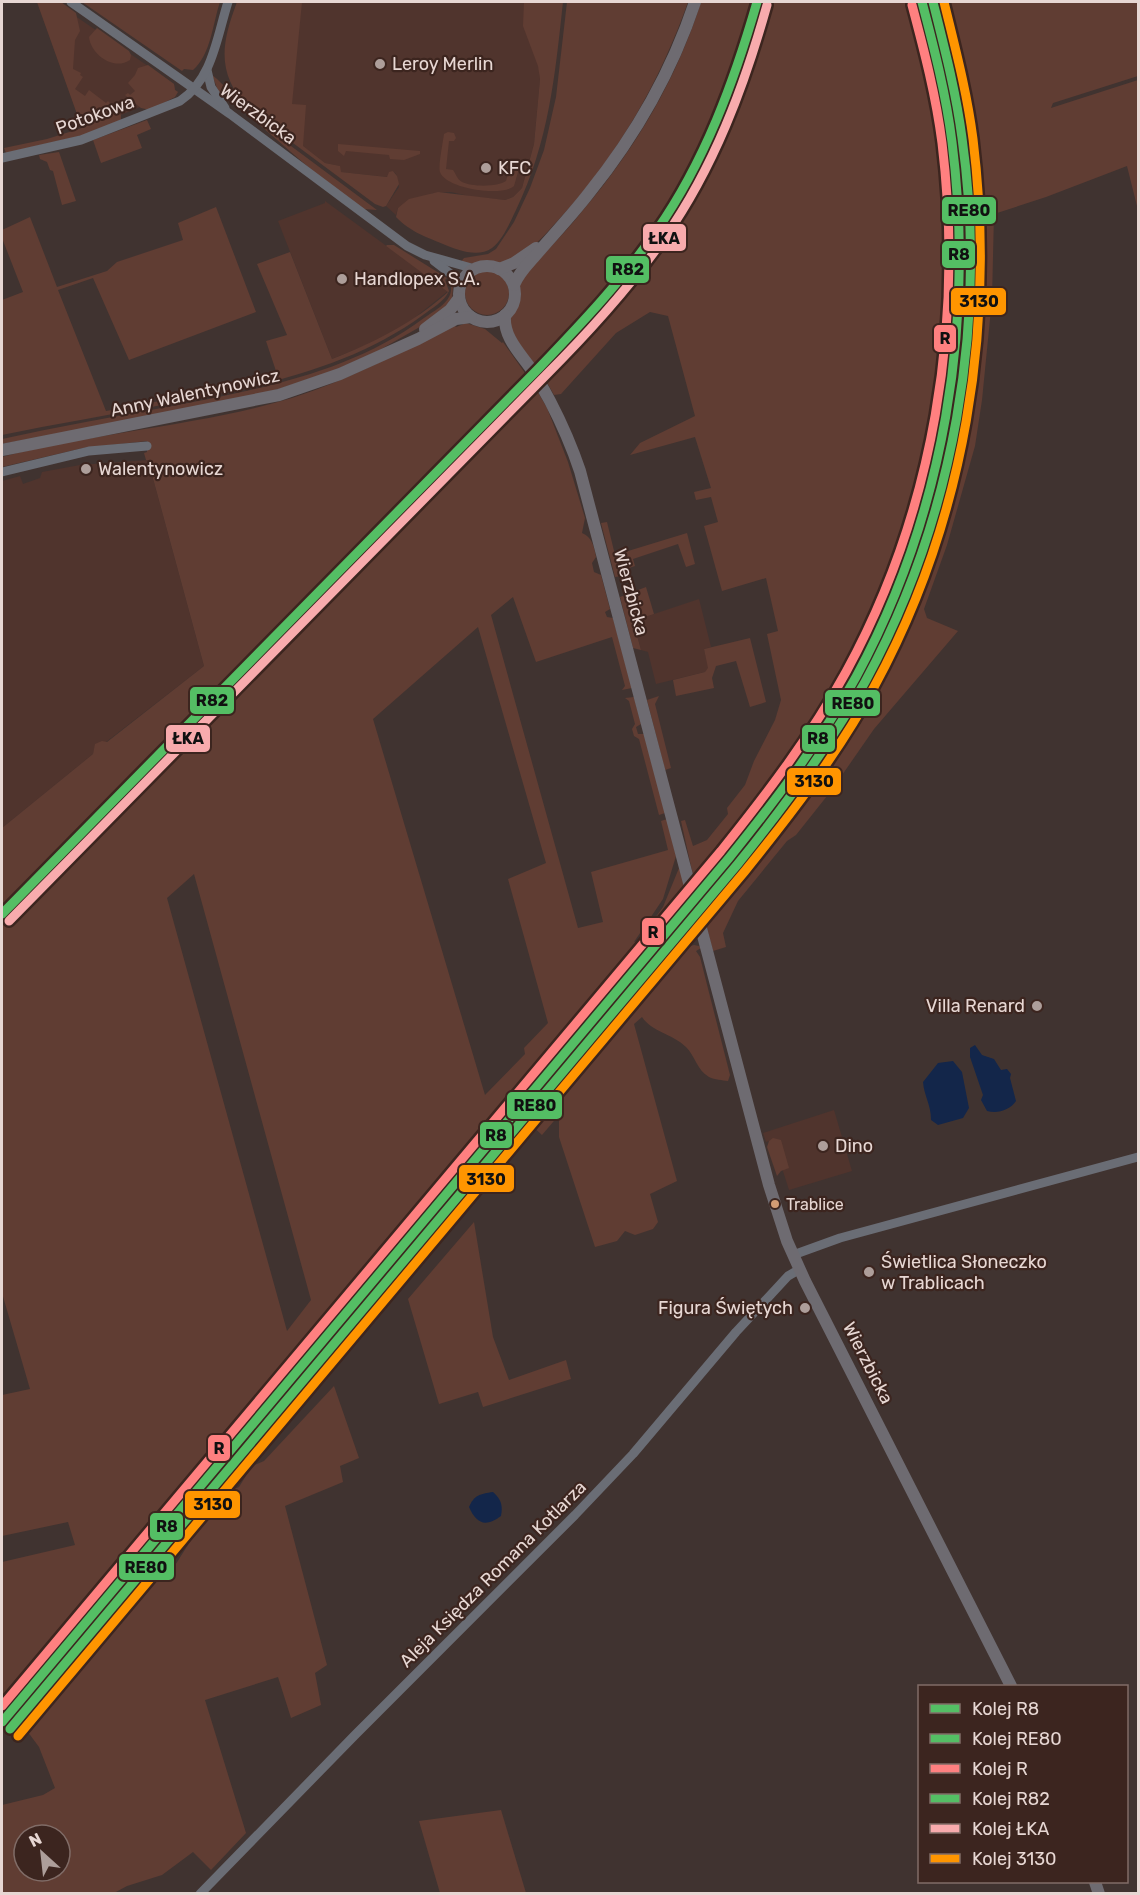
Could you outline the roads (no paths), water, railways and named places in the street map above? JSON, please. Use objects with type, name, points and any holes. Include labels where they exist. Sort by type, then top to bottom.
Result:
[{"type":"main road","points":[[514,285],[509,276],[499,269],[485,266],[475,269],[466,275],[460,292],[464,310],[471,317],[486,322],[505,315],[514,302],[514,285],[519,275],[599,182],[636,128],[665,76],[695,2]]},
{"type":"main road","points":[[499,269],[514,263],[547,240]]},
{"type":"main road","name":"Anny Walentynowicz","points":[[390,352],[453,307],[460,292]]},
{"type":"main road","name":"Wierzbicka","points":[[505,315],[505,326],[515,348],[539,381],[568,438],[580,471],[769,1185],[793,1255],[1010,1685]]},
{"type":"main road","name":"Anny Walentynowicz","points":[[2,450],[262,400],[325,380],[390,352],[456,319],[471,317]]},
{"type":"main road","name":"Wierzbicka","points":[[486,322],[515,348]]},
{"type":"street","name":"Wierzbicka","points":[[71,2],[230,114],[406,246],[425,255],[475,269]]},
{"type":"street","points":[[194,89],[207,70],[214,53],[228,2]]},
{"type":"street","points":[[207,70],[211,87],[230,114]]},
{"type":"street","name":"Potokowa","points":[[2,158],[81,140],[180,100],[194,89]]},
{"type":"street","name":"Wierzbicka","points":[[425,255],[451,274],[460,292]]},
{"type":"street","points":[[2,472],[89,451],[147,446]]},
{"type":"street","points":[[793,1255],[840,1238],[1138,1157]]},
{"type":"street","name":"Aleja Księdza Romana Kotlarza","points":[[200,1893],[575,1515],[633,1454],[768,1297],[788,1276],[800,1269]]},
{"type":"water","points":[[975,1045],[982,1055],[994,1059],[1001,1070],[1007,1069],[1011,1074],[1016,1101],[1007,1109],[999,1112],[987,1111],[981,1100],[983,1095],[970,1057],[970,1048]]},
{"type":"water","points":[[953,1061],[962,1072],[969,1108],[963,1118],[938,1125],[931,1120],[923,1082],[938,1063]]},
{"type":"water","points":[[493,1492],[501,1502],[501,1516],[490,1522],[482,1522],[475,1517],[469,1507],[478,1496]]},
{"type":"rail line","name":"R82","points":[[2,914],[539,368],[616,284],[657,230],[690,177],[728,91],[757,2]]},
{"type":"rail line","name":"R8","points":[[2,1722],[729,858],[796,770],[856,677],[886,615],[911,550],[931,484],[946,417],[955,349],[959,280],[958,211],[952,142],[943,89],[922,2]]},
{"type":"rail line","name":"RE80","points":[[10,1729],[737,865],[805,776],[865,682],[896,619],[921,554],[942,487],[957,418],[966,348],[970,278],[969,208],[962,138],[933,2]]},
{"type":"rail line","name":"3130","points":[[18,1736],[745,871],[814,782],[874,687],[905,623],[931,557],[951,490],[966,421],[976,351],[980,280],[979,210],[973,139],[964,87],[944,2]]},
{"type":"rail line","name":"ŁKA","points":[[9,921],[562,359],[652,256],[683,210],[726,126],[767,5]]},
{"type":"rail line","name":"R","points":[[2,1706],[721,851],[787,764],[818,719],[846,672],[876,610],[901,547],[921,482],[935,415],[944,347],[949,279],[948,211],[942,143],[933,91],[912,5]]},
{"type":"place","name":"Leroy Merlin","points":[[380,64]]},
{"type":"place","name":"KFC","points":[[486,168]]},
{"type":"place","name":"Handlopex S.A.","points":[[342,279]]},
{"type":"place","name":"Walentynowicz","points":[[86,469]]},
{"type":"place","name":"Villa Renard","points":[[1037,1006]]},
{"type":"place","name":"Dino","points":[[823,1146]]},
{"type":"place","name":"Trablice","points":[[775,1204]]},
{"type":"place","name":"Świetlica Słoneczko w Trablicach","points":[[869,1272]]},
{"type":"place","name":"Figura Świętych","points":[[805,1308]]}]
